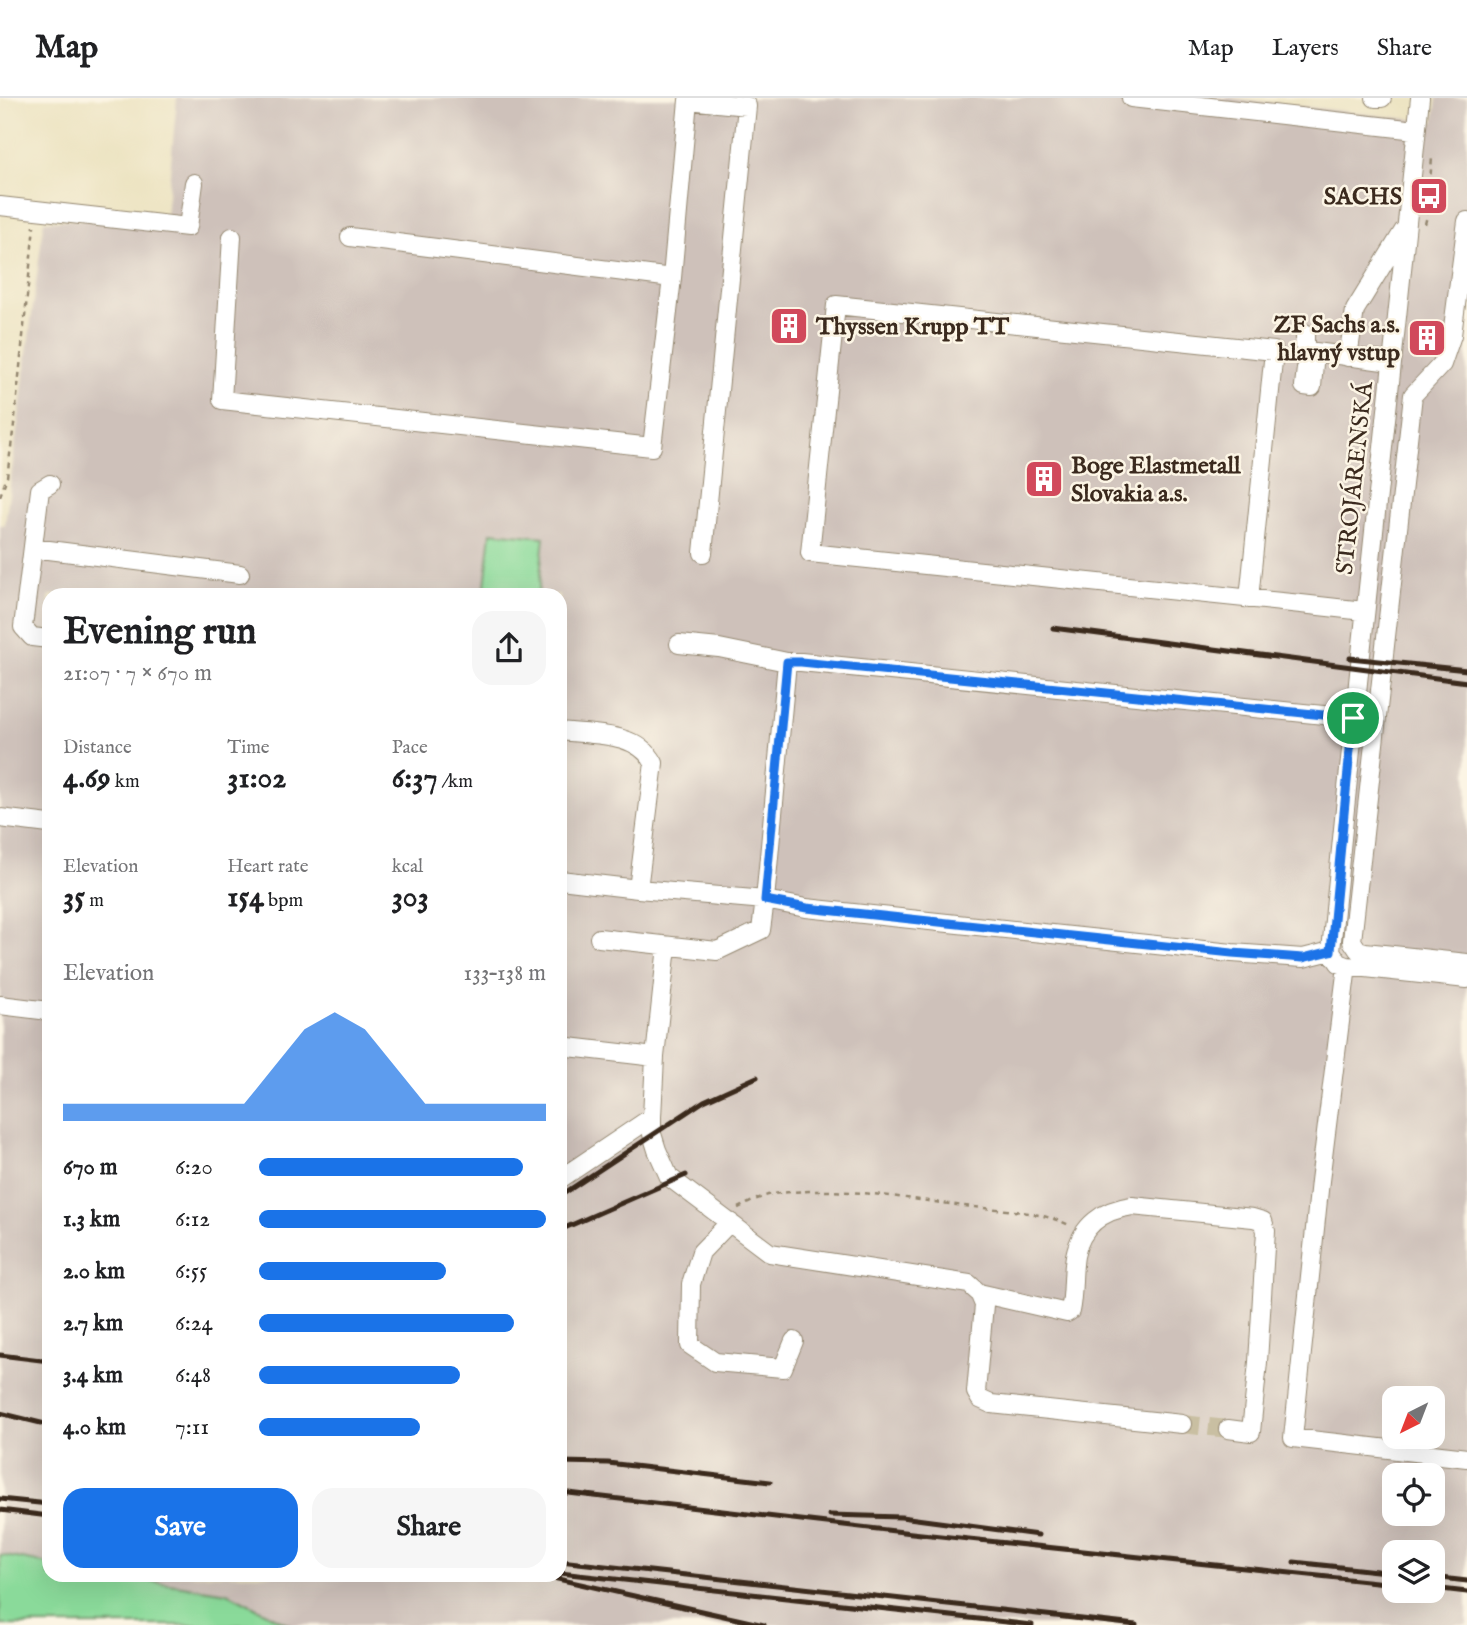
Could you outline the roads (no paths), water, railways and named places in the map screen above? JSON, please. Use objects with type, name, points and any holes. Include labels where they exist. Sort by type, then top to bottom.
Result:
[{"type":"street","points":[[1131,98],[1416,130]]},
{"type":"street","points":[[1375,98],[1382,99]]},
{"type":"street","name":"STROJÁRENSKÁ","points":[[1331,951],[1359,654],[1420,98]]},
{"type":"street","points":[[232,237],[222,400],[652,446],[672,278],[679,99],[747,102],[703,553]]},
{"type":"street","points":[[0,206],[188,227],[194,183]]},
{"type":"street","points":[[1467,220],[1452,335],[1441,364],[1413,395],[1352,941],[1358,950],[1366,953],[1467,963]]},
{"type":"street","points":[[1349,357],[1355,310],[1408,224]]},
{"type":"street","points":[[350,237],[672,278]]},
{"type":"street","points":[[1249,599],[1274,351],[836,305],[810,553],[1249,599],[1364,611]]},
{"type":"street","points":[[1309,345],[1349,357],[1391,362]]},
{"type":"street","points":[[42,638],[32,637],[23,627],[40,490],[50,484]]},
{"type":"street","points":[[33,548],[240,574]]},
{"type":"street","points":[[679,644],[719,648],[787,662],[1353,718]]},
{"type":"street","points":[[599,938],[717,951],[761,930],[787,662]]},
{"type":"street","points":[[567,732],[634,742],[648,752],[654,762],[638,889]]},
{"type":"street","points":[[0,818],[42,823]]},
{"type":"street","points":[[567,881],[765,900],[807,908],[1232,953],[1303,958],[1331,951],[1339,964],[1347,966],[1467,979]]},
{"type":"street","points":[[667,946],[655,1056],[652,1134],[669,1177],[769,1253],[969,1284],[979,1293],[984,1305],[976,1392],[980,1399],[991,1404],[1182,1424]]},
{"type":"street","points":[[1347,966],[1320,1181],[1293,1438],[1467,1458]]},
{"type":"street","points":[[0,1005],[42,1010]]},
{"type":"street","points":[[567,1047],[655,1056]]},
{"type":"street","points":[[567,1174],[652,1117]]},
{"type":"street","points":[[979,1293],[1070,1311],[1075,1255],[1090,1225],[1101,1215],[1116,1209],[1132,1206],[1263,1221],[1266,1231],[1251,1432],[1228,1429]]},
{"type":"street","points":[[727,1219],[701,1252],[691,1283],[690,1345],[715,1362],[783,1368],[794,1341]]},
{"type":"tunnel","points":[[1182,1424],[1228,1429]]},
{"type":"railway","points":[[1053,628],[1467,682]]},
{"type":"railway","points":[[1350,658],[1467,670]]},
{"type":"railway","points":[[567,1191],[704,1101],[757,1077]]},
{"type":"railway","points":[[567,1227],[686,1175]]},
{"type":"railway","points":[[0,1355],[42,1360]]},
{"type":"railway","points":[[0,1413],[42,1423]]},
{"type":"railway","points":[[567,1462],[608,1463],[770,1482]]},
{"type":"railway","points":[[567,1493],[912,1533],[1382,1583]]},
{"type":"railway","points":[[0,1499],[42,1503]]},
{"type":"railway","points":[[0,1510],[42,1515]]},
{"type":"railway","points":[[830,1515],[901,1517],[1038,1535]]},
{"type":"railway","points":[[567,1562],[1136,1625]]},
{"type":"railway","points":[[1294,1562],[1382,1572]]},
{"type":"railway","points":[[567,1574],[1032,1625]]},
{"type":"railway","points":[[1445,1578],[1467,1581]]},
{"type":"railway","points":[[567,1581],[764,1625]]},
{"type":"railway","points":[[1445,1589],[1467,1592]]},
{"type":"place","name":"SACHS","points":[[1429,196]]},
{"type":"place","name":"Thyssen Krupp TT","points":[[789,326]]},
{"type":"place","name":"ZF Sachs a.s. hlavný vstup","points":[[1427,338]]},
{"type":"place","name":"Boge Elastmetall Slovakia a.s.","points":[[1044,479]]}]
